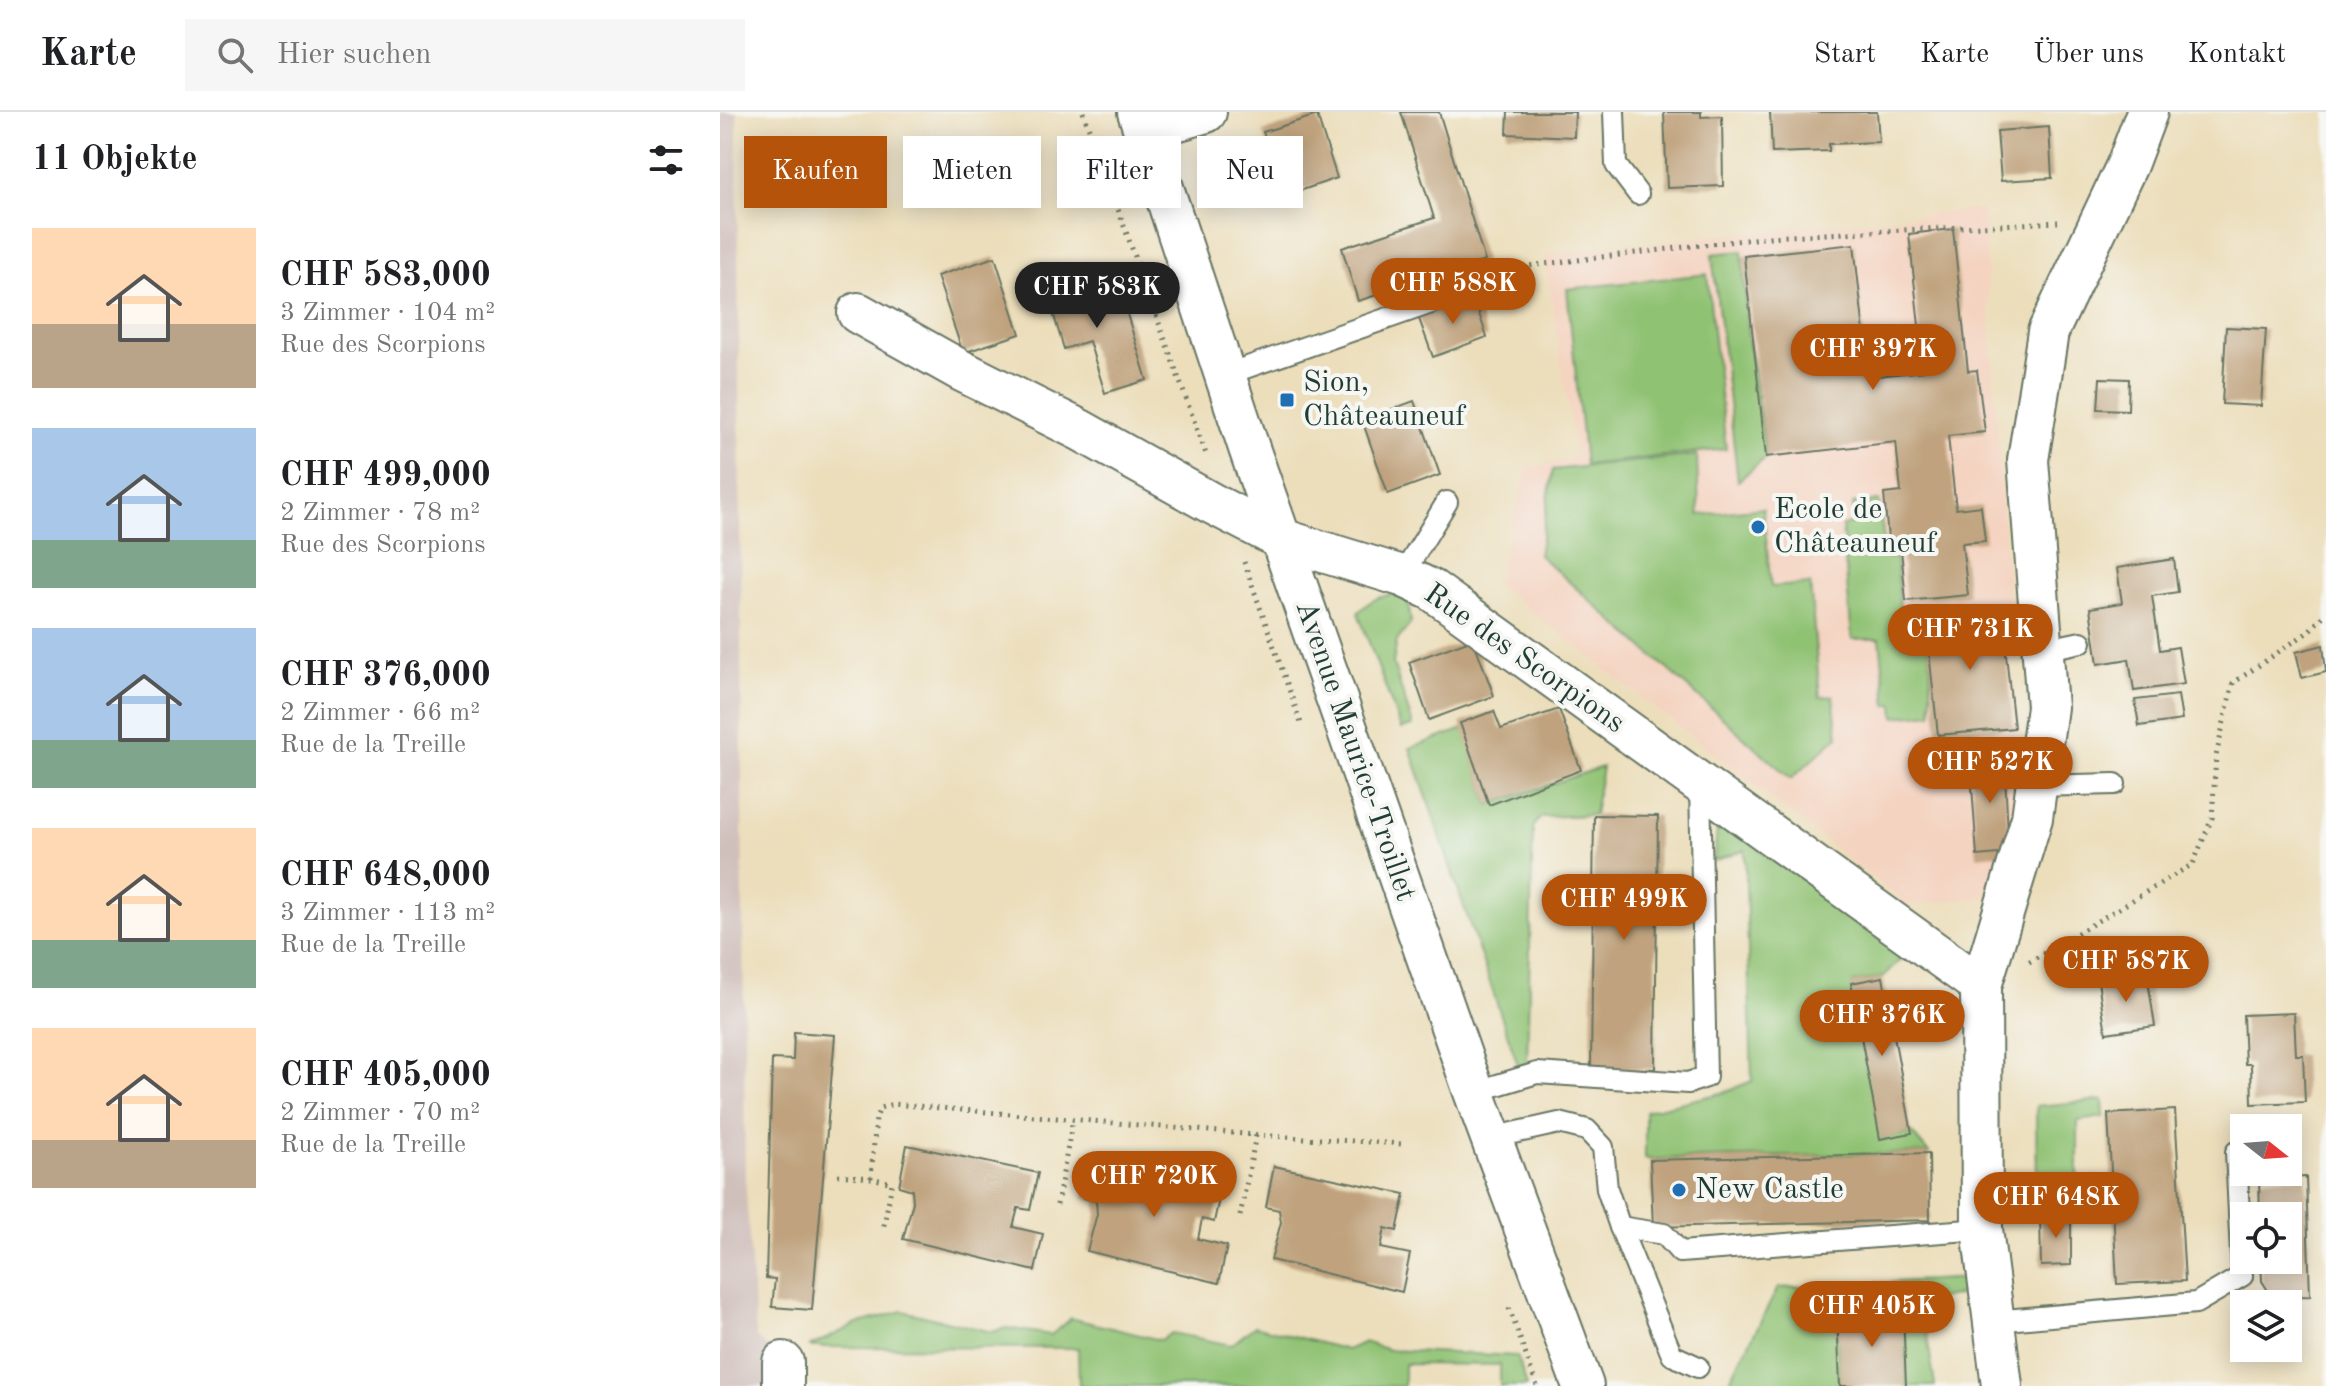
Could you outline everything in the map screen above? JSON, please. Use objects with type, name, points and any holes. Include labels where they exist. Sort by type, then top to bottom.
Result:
[{"type":"street","points":[[1141,121],[1206,112]]},
{"type":"street","points":[[2002,1386],[1982,1229],[1981,986],[2032,818],[2047,707],[2062,646],[2028,460],[2048,332],[2127,165],[2147,112]]},
{"type":"street","name":"Avenue Maurice-Troillet","points":[[1141,121],[1281,539],[1474,1092],[1583,1386]]},
{"type":"street","name":"Rue des Scorpions","points":[[858,313],[1281,539],[1402,576],[1432,590],[1981,986]]},
{"type":"lane","points":[[1614,112],[1616,165],[1638,194]]},
{"type":"lane","points":[[1225,375],[1477,287]]},
{"type":"lane","points":[[1402,576],[1447,502]]},
{"type":"lane","points":[[1474,1092],[1537,1073],[1688,1083],[1706,1077],[1700,784]]},
{"type":"lane","points":[[2036,786],[2115,784]]},
{"type":"lane","points":[[1491,1138],[1559,1123],[1587,1130],[1603,1147],[1607,1189],[1672,1355],[1698,1367]]},
{"type":"lane","points":[[1994,1321],[2196,1303],[2242,1276],[2238,1186]]},
{"type":"lane","points":[[1620,1227],[1664,1234],[1680,1252],[1982,1229]]},
{"type":"path","points":[[1477,287],[1511,268],[1769,237],[2041,221],[2098,225]]},
{"type":"path","points":[[1981,986],[2043,955],[2193,864],[2212,818],[2216,756],[2233,683],[2308,632],[2326,613]]},
{"type":"path","points":[[871,1178],[876,1118],[880,1108],[893,1104],[1256,1135],[1401,1144]]},
{"type":"path","points":[[1057,1205],[1073,1119]]},
{"type":"path","points":[[1240,1216],[1256,1135]]},
{"type":"path","points":[[838,1175],[892,1183],[883,1230]]},
{"type":"shaded area","points":[[720,112],[737,112],[745,1175],[756,1337],[783,1362],[783,1386],[720,1386]]},
{"type":"shaded area","name":"Ecole de Châteauneuf","points":[[1983,209],[2022,813],[1993,897],[1908,905],[1496,584],[1527,469],[1576,457],[1544,254]]},
{"type":"green space","points":[[1742,251],[1748,336],[1766,457],[1738,481],[1712,254]]},
{"type":"green space","points":[[1707,274],[1726,449],[1585,465],[1567,289]]},
{"type":"green space","points":[[1697,455],[1699,515],[1763,508],[1771,587],[1810,584],[1820,697],[1833,696],[1838,736],[1791,779],[1539,555],[1553,470]]},
{"type":"green space","points":[[1879,501],[1886,557],[1896,558],[1900,609],[1928,608],[1932,713],[1895,717],[1894,704],[1887,705],[1880,639],[1852,639],[1842,526],[1854,523],[1853,504]]},
{"type":"green space","points":[[1407,593],[1411,623],[1397,641],[1393,663],[1413,726],[1401,729],[1358,613],[1380,597]]},
{"type":"green space","points":[[1464,729],[1489,805],[1602,767],[1594,815],[1541,817],[1533,827],[1527,1065],[1523,1067],[1518,1065],[1410,748]]},
{"type":"green space","points":[[1734,826],[1909,951],[1883,977],[1852,983],[1881,1138],[1912,1133],[1929,1153],[1645,1159],[1645,1111],[1722,1093],[1752,1081],[1745,850],[1714,861],[1717,830]]},
{"type":"green space","points":[[2103,1100],[2104,1117],[2078,1121],[2078,1187],[2037,1190],[2036,1106]]},
{"type":"green space","points":[[1971,1278],[1972,1292],[1922,1303],[1935,1386],[1906,1386],[1903,1311],[1837,1314],[1840,1386],[1727,1386],[1778,1288]]},
{"type":"green space","points":[[903,1311],[992,1332],[1006,1328],[1051,1335],[1071,1318],[1160,1340],[1172,1333],[1231,1345],[1255,1326],[1347,1350],[1364,1342],[1389,1350],[1517,1356],[1527,1386],[1500,1386],[1500,1365],[1404,1364],[1404,1386],[1079,1386],[1078,1348],[809,1347],[857,1324]]},
{"type":"building","points":[[1401,112],[1439,112],[1485,261],[1358,301],[1342,248],[1434,218]]},
{"type":"building","points":[[1508,112],[1575,112],[1574,137],[1507,134]]},
{"type":"building","points":[[1664,112],[1701,112],[1701,117],[1722,116],[1723,186],[1667,188]]},
{"type":"building","points":[[1770,112],[1877,112],[1879,142],[1829,144],[1829,151],[1772,153]]},
{"type":"building","points":[[1317,115],[1337,178],[1303,190],[1303,136],[1264,136],[1263,132]]},
{"type":"building","points":[[2049,127],[2052,178],[2001,181],[1997,131]]},
{"type":"building","points":[[1953,229],[1968,371],[1977,370],[1985,432],[1948,436],[1956,509],[1981,506],[1985,541],[1962,543],[1968,595],[1906,601],[1901,549],[1889,550],[1884,494],[1901,492],[1896,442],[1766,457],[1744,256],[1854,244],[1869,377],[1924,371],[1909,234]]},
{"type":"building","points":[[995,257],[1020,334],[963,353],[937,276]]},
{"type":"building","points":[[1082,272],[1090,300],[1120,291],[1147,380],[1105,393],[1089,341],[1064,349],[1044,283]]},
{"type":"building","points":[[1473,296],[1487,337],[1433,357],[1418,316]]},
{"type":"building","points":[[2226,327],[2266,329],[2261,406],[2222,404]]},
{"type":"building","points":[[2100,378],[2129,379],[2128,410],[2098,409]]},
{"type":"building","points":[[1414,401],[1440,475],[1388,494],[1362,420]]},
{"type":"building","points":[[2174,559],[2178,592],[2152,596],[2160,650],[2178,647],[2184,684],[2134,691],[2129,659],[2098,664],[2090,608],[2122,603],[2117,568]]},
{"type":"building","points":[[2001,608],[2014,728],[1938,735],[1925,615]]},
{"type":"building","points":[[1473,639],[1494,696],[1429,720],[1409,662]]},
{"type":"building","points":[[2323,645],[2326,672],[2302,678],[2296,652]]},
{"type":"building","points":[[2178,695],[2182,720],[2139,726],[2135,700]]},
{"type":"building","points":[[1559,709],[1581,770],[1489,805],[1460,723],[1494,711],[1501,729]]},
{"type":"building","points":[[2004,755],[2009,853],[1977,856],[1970,758]]},
{"type":"building","points":[[1594,815],[1658,816],[1655,1069],[1591,1068]]},
{"type":"building","points":[[2147,974],[2155,1026],[2106,1033],[2098,981]]},
{"type":"building","points":[[1883,977],[1912,1133],[1880,1139],[1851,983]]},
{"type":"building","points":[[2294,1013],[2296,1055],[2303,1055],[2305,1102],[2252,1104],[2251,1064],[2245,1064],[2243,1015]]},
{"type":"building","points":[[794,1032],[835,1035],[812,1310],[772,1307],[775,1279],[766,1278],[772,1059],[793,1060]]},
{"type":"building","points":[[2175,1110],[2185,1281],[2117,1284],[2108,1114]]},
{"type":"building","points":[[907,1145],[1038,1173],[1030,1210],[1018,1208],[1013,1227],[1043,1234],[1035,1271],[903,1239],[913,1202],[912,1190],[899,1186]]},
{"type":"building","points":[[1929,1153],[1930,1220],[1653,1227],[1650,1160]]},
{"type":"building","points":[[1091,1157],[1222,1185],[1214,1222],[1202,1219],[1198,1239],[1227,1246],[1219,1283],[1087,1251],[1097,1214],[1096,1201],[1084,1198]]},
{"type":"building","points":[[1274,1166],[1405,1194],[1397,1231],[1385,1228],[1381,1248],[1410,1254],[1402,1292],[1271,1260],[1281,1222],[1279,1210],[1266,1207]]},
{"type":"building","points":[[2302,1177],[2306,1177],[2310,1296],[2302,1296],[2302,1290],[2268,1290],[2262,1281],[2262,1274],[2302,1274],[2302,1202],[2260,1202],[2259,1186],[2302,1186]]},
{"type":"building","points":[[2040,1214],[2071,1214],[2071,1265],[2041,1266]]},
{"type":"building","points":[[1903,1311],[1906,1386],[1840,1386],[1837,1313]]},
{"type":"place","name":"Sion, Châteauneuf","points":[[1287,400]]},
{"type":"place","name":"Ecole de Châteauneuf","points":[[1758,527]]},
{"type":"place","name":"New Castle","points":[[1679,1190]]}]
